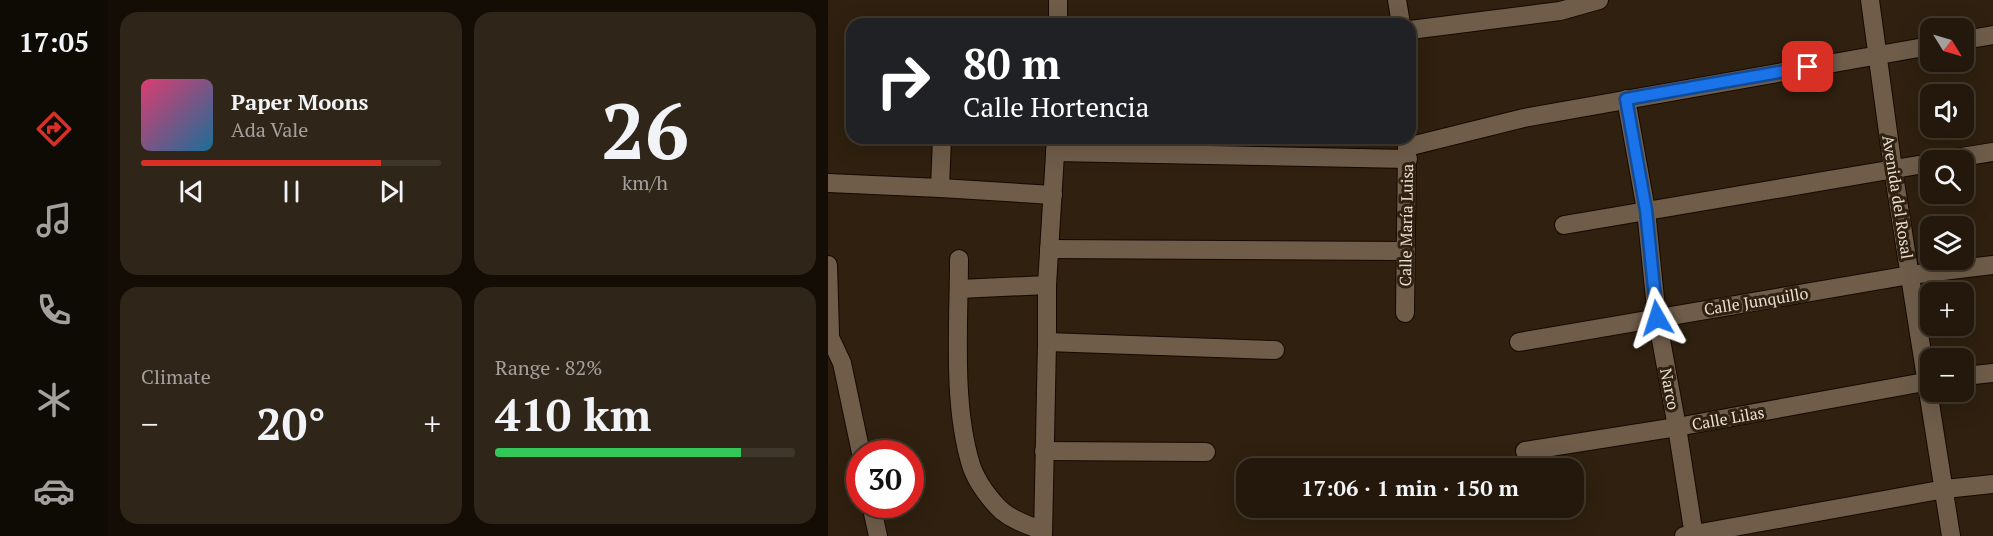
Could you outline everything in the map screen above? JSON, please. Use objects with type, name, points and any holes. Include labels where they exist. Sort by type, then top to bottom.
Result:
[{"type":"street","points":[[1058,0],[1058,18]]},
{"type":"street","points":[[1396,0],[1400,18]]},
{"type":"street","points":[[1416,29],[1560,11],[1599,0]]},
{"type":"street","name":"Avenida del Rosal","points":[[1870,0],[1893,169],[1923,348]]},
{"type":"street","points":[[1974,39],[1993,36]]},
{"type":"street","points":[[959,259],[959,366],[962,424],[972,467],[983,488],[1002,510],[1019,522],[1043,533],[1047,285],[1055,145],[1407,148],[1524,118],[1920,48]]},
{"type":"street","name":"Narco","points":[[1626,99],[1646,210],[1657,318],[1677,427],[1690,535]]},
{"type":"street","points":[[940,188],[942,144]]},
{"type":"street","name":"Calle María Luisa","points":[[1405,313],[1407,148]]},
{"type":"street","points":[[1974,155],[1993,152]]},
{"type":"street","points":[[1563,225],[1920,165]]},
{"type":"street","points":[[828,183],[1053,195]]},
{"type":"street","points":[[1049,249],[1404,251]]},
{"type":"street","points":[[828,265],[829,335],[842,363],[858,440]]},
{"type":"street","name":"Calle Junquillo","points":[[1519,342],[1910,275],[1993,265]]},
{"type":"street","points":[[958,289],[1047,285]]},
{"type":"street","points":[[1047,342],[1275,350]]},
{"type":"street","points":[[1974,375],[1993,372]]},
{"type":"street","name":"Calle Lilas","points":[[1525,451],[1677,427],[1920,383]]},
{"type":"street","name":"Avenida del Rosal","points":[[1932,402],[1951,536]]},
{"type":"street","points":[[1044,451],[1206,452]]},
{"type":"street","points":[[1690,535],[1945,489],[1993,484]]},
{"type":"street","points":[[874,518],[878,536]]},
{"type":"route","points":[[1657,318],[1646,210],[1626,99],[1808,67]]}]
